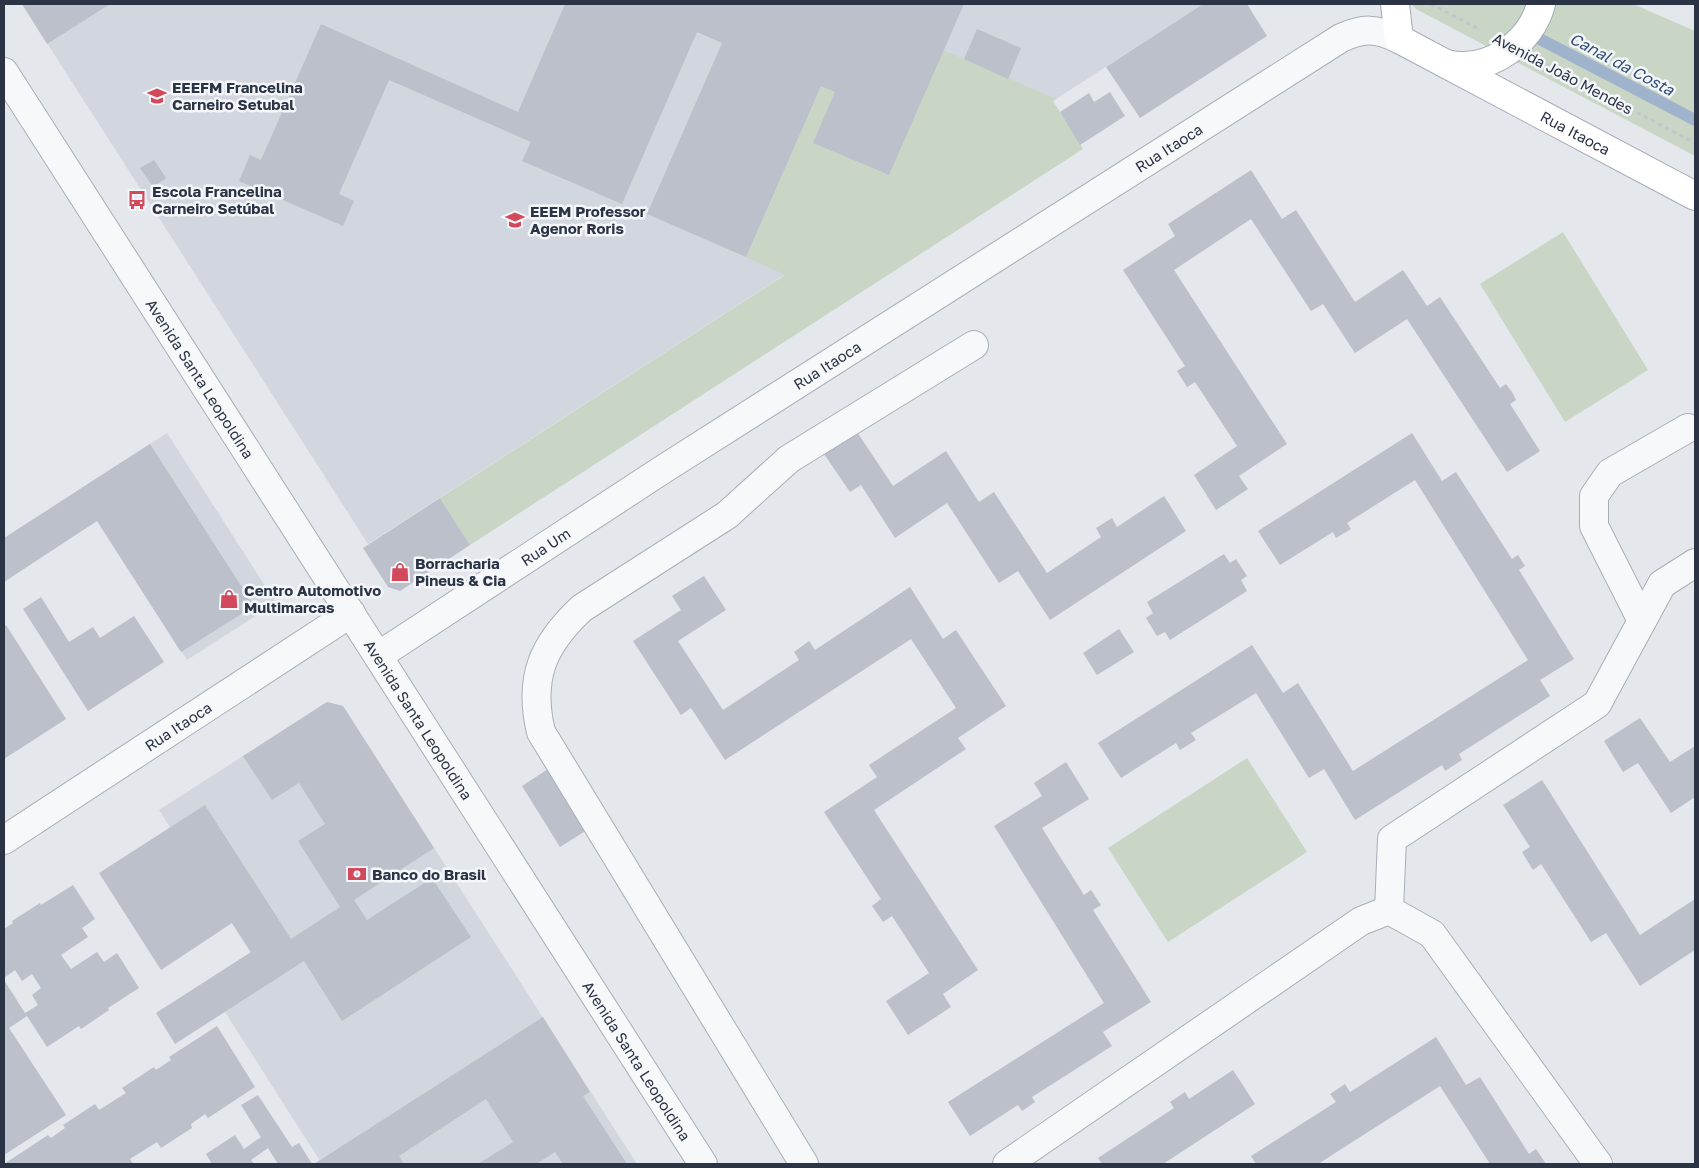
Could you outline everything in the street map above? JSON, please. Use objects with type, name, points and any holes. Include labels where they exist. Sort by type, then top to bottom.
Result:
[{"type":"main road","points":[[1395,4],[1399,39]]},
{"type":"main road","points":[[1444,63],[1455,66],[1479,64],[1501,56],[1520,41],[1534,22],[1540,4]]},
{"type":"main road","name":"Rua Itaoca","points":[[1399,39],[1695,196]]},
{"type":"street","name":"Rua Itaoca","points":[[662,470],[1341,38],[1355,32],[1370,30],[1385,32],[1399,39]]},
{"type":"street","name":"Avenida Santa Leopoldina","points":[[4,72],[703,1164]]},
{"type":"street","points":[[804,1164],[541,732],[536,713],[538,676],[544,657],[553,639],[582,608],[727,515],[789,459],[974,345]]},
{"type":"street","points":[[1642,621],[1594,526],[1594,496],[1610,473],[1688,428]]},
{"type":"street","name":"Rua Um","points":[[378,656],[662,470]]},
{"type":"street","points":[[1388,910],[1392,839],[1597,704],[1662,584],[1695,563]]},
{"type":"street","name":"Rua Itaoca","points":[[4,840],[351,613]]},
{"type":"street","points":[[1007,1164],[1361,921],[1388,910]]},
{"type":"street","points":[[1388,910],[1432,934],[1598,1164]]},
{"type":"path","name":"Avenida João Mendes","points":[[1432,4],[1695,143]]},
{"type":"shaded area","name":"EEEM Professor Agenor Roris","points":[[22,4],[1203,4],[368,544]]},
{"type":"shaded area","points":[[167,433],[276,603],[187,660],[78,490]]},
{"type":"shaded area","points":[[327,702],[343,706],[637,1164],[322,1164],[225,1012],[270,983],[159,810]]},
{"type":"green space","points":[[1411,4],[1633,4],[1695,31],[1695,156],[1416,9]]},
{"type":"green space","points":[[943,50],[1056,99],[1053,101],[1083,149],[470,545],[440,498],[785,275],[746,257],[821,86],[835,92],[814,143],[888,175]]},
{"type":"green space","points":[[1563,232],[1648,370],[1565,422],[1480,284]]},
{"type":"green space","points":[[1247,758],[1307,852],[1168,942],[1108,848]]},
{"type":"building","points":[[22,4],[110,4],[47,44]]},
{"type":"building","points":[[565,4],[964,4],[889,175],[813,143],[835,92],[821,86],[746,257],[647,214],[722,43],[697,32],[622,204],[522,161],[531,142],[389,80],[339,194],[354,201],[343,226],[239,181],[250,155],[261,160],[321,24],[518,112]]},
{"type":"building","points":[[1203,4],[1247,4],[1267,36],[1140,118],[1106,67]]},
{"type":"building","points":[[977,29],[1021,48],[1008,79],[964,59]]},
{"type":"building","points":[[1110,92],[1125,116],[1080,145],[1060,112],[1089,93],[1094,102]]},
{"type":"building","points":[[154,160],[166,178],[153,187],[140,168]]},
{"type":"building","points":[[1251,170],[1282,219],[1296,210],[1355,302],[1403,270],[1427,306],[1440,297],[1500,388],[1506,384],[1512,392],[1516,400],[1510,404],[1540,451],[1507,472],[1407,319],[1355,353],[1323,304],[1311,311],[1251,219],[1174,270],[1287,444],[1239,476],[1248,489],[1216,510],[1194,475],[1237,446],[1195,382],[1187,387],[1177,371],[1185,366],[1123,270],[1175,236],[1168,224]]},
{"type":"building","points":[[855,429],[893,486],[946,451],[979,502],[994,492],[1047,573],[1101,537],[1096,528],[1112,518],[1117,527],[1164,496],[1186,531],[1050,620],[1018,571],[999,583],[947,503],[895,538],[861,485],[850,492],[822,451]]},
{"type":"building","points":[[1412,433],[1442,481],[1456,472],[1512,559],[1518,555],[1525,566],[1519,570],[1574,659],[1540,680],[1550,696],[1459,754],[1462,760],[1445,771],[1442,765],[1355,820],[1324,769],[1309,778],[1256,693],[1191,733],[1196,740],[1180,750],[1176,743],[1121,778],[1098,743],[1252,645],[1283,693],[1298,683],[1353,771],[1528,660],[1415,480],[1347,523],[1351,529],[1336,538],[1333,532],[1280,565],[1258,531]]},
{"type":"building","points":[[150,444],[254,606],[181,652],[97,521],[4,582],[4,538]]},
{"type":"building","points":[[440,498],[470,545],[400,591],[388,587],[363,548]]},
{"type":"building","points":[[1224,554],[1230,563],[1236,559],[1247,576],[1241,580],[1247,591],[1170,640],[1165,632],[1157,636],[1146,618],[1153,613],[1147,602]]},
{"type":"building","points":[[704,576],[726,610],[678,641],[723,710],[799,660],[794,652],[809,641],[815,650],[910,587],[943,639],[956,630],[1006,706],[958,738],[966,749],[874,810],[978,970],[943,994],[951,1007],[908,1035],[886,1001],[929,973],[892,916],[883,922],[872,906],[881,899],[824,812],[877,777],[869,765],[956,708],[911,639],[725,760],[691,708],[681,715],[633,641],[681,610],[672,596]]},
{"type":"building","points":[[41,597],[69,642],[93,627],[100,638],[134,616],[164,662],[88,711],[23,609]]},
{"type":"building","points":[[6,625],[66,719],[4,759],[4,627]]},
{"type":"building","points":[[1119,629],[1134,652],[1097,675],[1083,653]]},
{"type":"building","points":[[327,702],[343,706],[434,848],[354,900],[367,920],[432,878],[471,937],[342,1021],[304,961],[175,1044],[156,1013],[251,952],[232,923],[161,970],[99,873],[205,805],[291,939],[340,907],[298,841],[325,824],[299,783],[272,800],[243,756]]},
{"type":"building","points":[[1640,718],[1670,762],[1695,746],[1695,797],[1671,813],[1638,763],[1623,772],[1604,741]]},
{"type":"building","points":[[1066,762],[1089,799],[1042,828],[1084,895],[1091,890],[1101,905],[1093,910],[1151,1002],[1103,1032],[1112,1046],[1032,1097],[1035,1102],[1022,1111],[1018,1105],[970,1136],[948,1102],[1104,1003],[994,826],[1042,796],[1034,783]]},
{"type":"building","points":[[548,769],[587,830],[560,847],[522,786]]},
{"type":"building","points":[[1542,780],[1640,935],[1695,899],[1695,950],[1640,986],[1606,933],[1591,942],[1541,864],[1533,870],[1522,852],[1530,847],[1503,805]]},
{"type":"building","points":[[73,885],[95,919],[82,928],[88,937],[61,955],[71,969],[97,952],[104,962],[117,953],[139,988],[108,1008],[109,1010],[81,1029],[79,1026],[47,1047],[27,1016],[9,1028],[66,1115],[4,1155],[4,980],[25,1013],[38,1005],[32,995],[41,988],[32,974],[22,981],[15,970],[4,978],[4,929],[13,923],[12,921],[40,903],[41,905]]},
{"type":"building","points":[[543,1017],[590,1092],[583,1096],[627,1164],[563,1164],[555,1152],[536,1164],[478,1164],[513,1142],[486,1099],[399,1156],[404,1164],[314,1164]]},
{"type":"building","points":[[217,1026],[255,1087],[208,1118],[205,1114],[191,1124],[192,1128],[161,1148],[157,1142],[130,1159],[133,1164],[4,1164],[48,1135],[51,1138],[65,1128],[63,1125],[95,1104],[99,1110],[126,1093],[122,1088],[154,1067],[156,1070],[171,1060],[169,1057]]},
{"type":"building","points":[[1436,1037],[1466,1085],[1480,1077],[1529,1154],[1536,1149],[1546,1164],[1490,1164],[1440,1086],[1318,1164],[1256,1164],[1251,1156],[1336,1102],[1330,1094],[1345,1084],[1350,1092]]},
{"type":"building","points":[[1233,1070],[1255,1104],[1163,1164],[1102,1164],[1098,1158],[1174,1108],[1170,1102],[1185,1092],[1189,1099]]},
{"type":"building","points":[[258,1095],[292,1147],[299,1143],[312,1164],[278,1164],[268,1148],[251,1160],[254,1164],[212,1164],[206,1154],[235,1135],[244,1149],[261,1137],[241,1105]]},
{"type":"waterway","name":"Canal da Costa","points":[[1534,36],[1695,120]]},
{"type":"place","name":"EEEFM Francelina Carneiro Setubal","points":[[157,96]]},
{"type":"place","name":"Escola Francelina Carneiro Setúbal","points":[[137,200]]},
{"type":"place","name":"EEEM Professor Agenor Roris","points":[[515,220]]},
{"type":"place","name":"Borracharia Pineus & Cia","points":[[400,572]]},
{"type":"place","name":"Centro Automotivo Multimarcas","points":[[229,599]]},
{"type":"place","name":"Banco do Brasil","points":[[357,874]]}]
